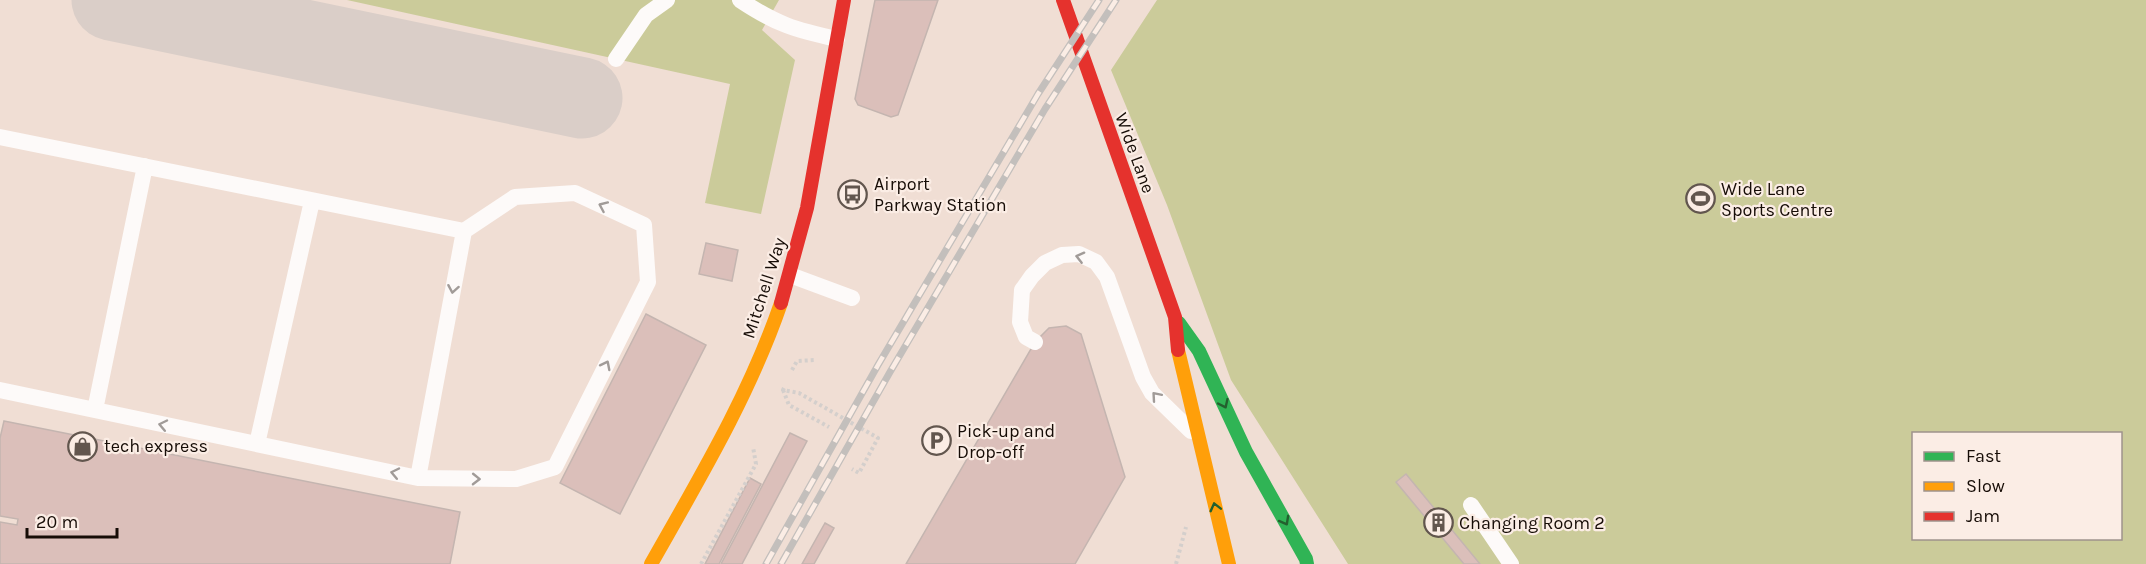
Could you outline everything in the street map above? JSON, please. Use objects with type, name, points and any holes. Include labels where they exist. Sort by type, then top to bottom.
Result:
[{"type":"street","name":"Mitchell Way","points":[[651,564],[742,401],[772,328],[790,275],[805,219],[844,0]]},
{"type":"street","name":"Wide Lane","points":[[1063,0],[1175,317],[1179,359],[1229,564]]},
{"type":"street","name":"Wide Lane","points":[[1175,317],[1199,351],[1246,452],[1307,564]]},
{"type":"lane","points":[[616,59],[646,15],[667,0]]},
{"type":"lane","points":[[740,0],[768,19],[796,30],[837,39]]},
{"type":"lane","points":[[0,137],[464,231],[515,197],[574,193],[644,225],[648,282],[555,467],[516,479],[418,478],[0,390]]},
{"type":"lane","points":[[95,410],[145,166]]},
{"type":"lane","points":[[257,444],[312,201]]},
{"type":"lane","points":[[418,478],[464,231]]},
{"type":"lane","points":[[1035,342],[1026,337],[1020,322],[1022,290],[1032,276],[1045,263],[1062,255],[1078,254],[1096,262],[1107,277],[1143,377],[1152,393],[1197,436]]},
{"type":"lane","points":[[790,275],[852,298]]},
{"type":"lane","points":[[1471,505],[1511,564]]},
{"type":"path","points":[[777,398],[797,361],[816,360]]},
{"type":"path","points":[[783,390],[799,393],[878,438],[859,473],[852,469]]},
{"type":"path","points":[[783,390],[789,405],[829,427]]},
{"type":"path","points":[[701,564],[756,464],[750,434],[730,424]]},
{"type":"green space","points":[[347,0],[779,0],[762,30],[795,60],[761,214],[705,203],[730,84]]},
{"type":"green space","name":"Wide Lane Sports Centre","points":[[1157,0],[2146,0],[2146,564],[1348,564],[1231,380],[1167,205],[1111,70]]},
{"type":"building","points":[[875,0],[938,0],[898,115],[891,117],[858,105],[855,99]]},
{"type":"building","points":[[706,243],[738,250],[732,281],[699,274]]},
{"type":"building","points":[[646,314],[706,345],[620,514],[560,483]]},
{"type":"building","points":[[1066,326],[1081,334],[1125,477],[1075,564],[906,564],[1035,342],[1049,328]]},
{"type":"building","points":[[4,421],[460,512],[450,564],[0,564],[0,522],[17,525],[18,519],[0,516],[0,438]]},
{"type":"building","points":[[790,433],[807,441],[742,564],[721,564]]},
{"type":"building","name":"Changing Room 2","points":[[1406,474],[1480,564],[1464,564],[1396,482]]},
{"type":"building","points":[[750,478],[761,484],[719,564],[705,564]]},
{"type":"building","points":[[825,523],[834,528],[814,564],[802,564]]},
{"type":"taxiway","points":[[112,0],[582,98]]},
{"type":"railway","points":[[766,564],[878,365],[1038,94],[1099,0]]},
{"type":"railway","points":[[781,564],[890,372],[1045,109],[1116,0]]},
{"type":"traffic: fast","points":[[1179,323],[1199,351],[1246,452],[1307,564]]},
{"type":"traffic: slow","points":[[651,564],[705,469],[738,404],[781,303]]},
{"type":"traffic: slow","points":[[1178,350],[1229,564]]},
{"type":"traffic: jam","points":[[781,303],[807,208],[844,0]]},
{"type":"traffic: jam","points":[[1063,0],[1175,317],[1178,350]]},
{"type":"place","name":"Airport Parkway Station","points":[[853,194]]},
{"type":"place","name":"Wide Lane Sports Centre","points":[[1700,199]]},
{"type":"place","name":"Pick-up and Drop-off","points":[[936,441]]},
{"type":"place","name":"tech express","points":[[83,446]]},
{"type":"place","name":"Changing Room 2","points":[[1438,523]]}]
